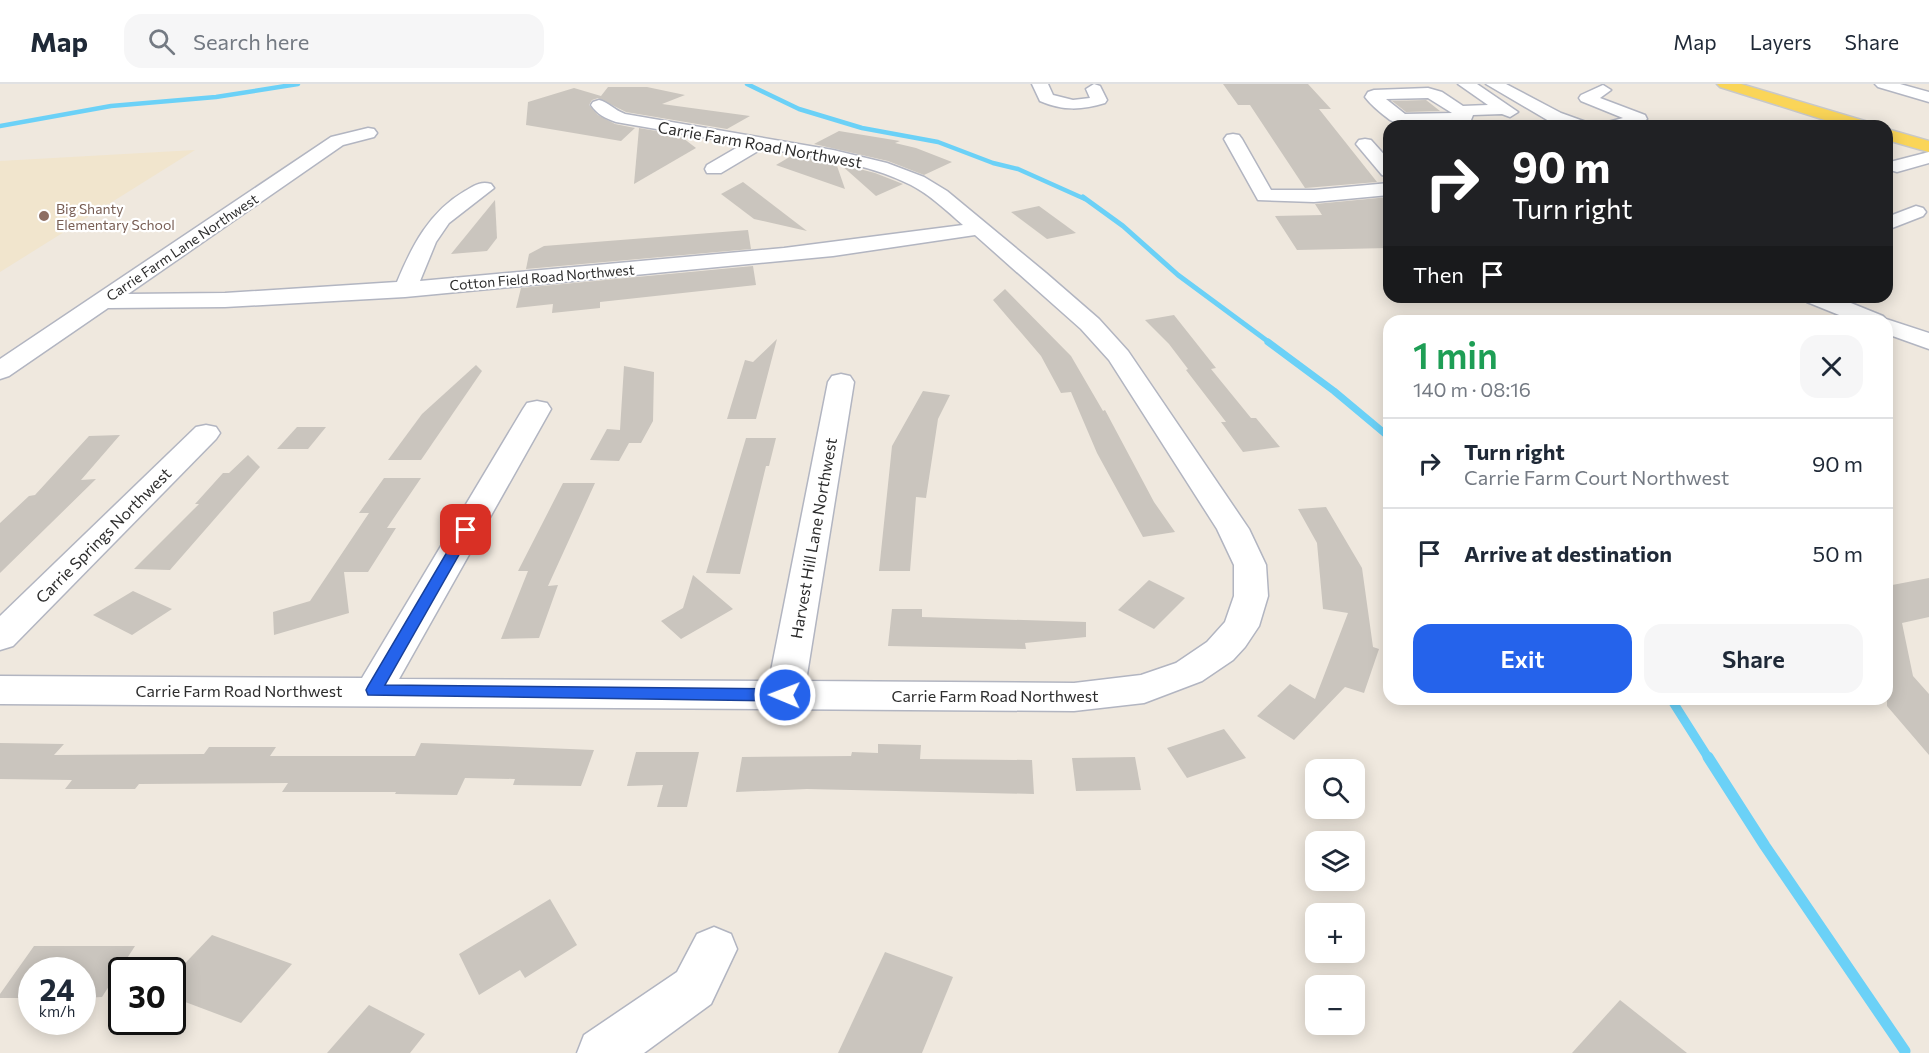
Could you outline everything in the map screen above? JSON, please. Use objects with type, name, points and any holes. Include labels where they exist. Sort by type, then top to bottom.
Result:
[{"type":"main road","points":[[1725,84],[1842,120]]},
{"type":"main road","points":[[1893,136],[1929,147]]},
{"type":"street","points":[[1040,84],[1046,98],[1069,105],[1082,105],[1099,100],[1094,89]]},
{"type":"street","points":[[1466,84],[1522,120]]},
{"type":"street","points":[[1494,84],[1563,120]]},
{"type":"street","points":[[1586,84],[1610,87]]},
{"type":"street","points":[[1883,84],[1929,97]]},
{"type":"street","points":[[1610,87],[1587,98],[1639,119],[1635,120]]},
{"type":"street","name":"Carrie Farm Road Northwest","points":[[0,690],[374,690],[1074,697],[1123,693],[1175,679],[1205,662],[1232,638],[1244,618],[1251,596],[1252,579],[1246,553],[1233,529],[1119,356],[1090,324],[979,228],[935,191],[904,175],[846,158],[622,118],[607,113],[599,105]]},
{"type":"street","points":[[1460,111],[1506,109]]},
{"type":"street","name":"Carrie Farm Lane Northwest","points":[[0,371],[337,141],[368,133]]},
{"type":"street","points":[[1233,139],[1265,196],[1314,196],[1383,190]]},
{"type":"street","points":[[714,169],[760,142]]},
{"type":"street","points":[[1365,144],[1383,164]]},
{"type":"street","points":[[1897,166],[1929,157]]},
{"type":"street","points":[[405,290],[430,233],[443,215],[484,188]]},
{"type":"street","points":[[1893,222],[1916,212]]},
{"type":"street","name":"Cotton Field Road Northwest","points":[[104,301],[268,298],[405,290],[889,243],[979,228]]},
{"type":"street","points":[[1830,303],[1860,315]]},
{"type":"street","points":[[1893,328],[1929,342]]},
{"type":"street","name":"Harvest Hill Lane Northwest","points":[[785,695],[841,382]]},
{"type":"street","points":[[374,690],[537,409]]},
{"type":"street","name":"Carrie Springs Northwest","points":[[0,637],[206,433]]},
{"type":"street","points":[[602,1053],[694,988],[714,949]]},
{"type":"shaded area","name":"Big Shanty Elementary School","points":[[195,150],[0,272],[0,161]]},
{"type":"building","points":[[1223,84],[1308,84],[1331,109],[1319,109],[1377,182],[1305,188],[1250,105],[1238,105]]},
{"type":"building","points":[[608,87],[647,87],[685,95],[662,104],[750,116],[727,129],[626,112],[598,98],[592,100],[589,105],[598,115],[615,124],[635,128],[621,141],[526,125],[528,102],[574,88],[601,96]]},
{"type":"building","points":[[1426,100],[1440,111],[1406,112],[1392,101]]},
{"type":"building","points":[[639,128],[679,135],[696,148],[634,184]]},
{"type":"building","points":[[839,131],[900,141],[895,143],[916,148],[952,162],[924,175],[888,161],[814,144]]},
{"type":"building","points":[[793,155],[836,163],[845,189],[776,165]]},
{"type":"building","points":[[840,164],[875,173],[903,184],[876,196]]},
{"type":"building","points":[[743,182],[807,231],[754,219],[721,194]]},
{"type":"building","points":[[1383,198],[1383,248],[1297,250],[1275,216],[1322,215],[1315,204]]},
{"type":"building","points":[[495,200],[497,238],[487,251],[451,254]]},
{"type":"building","points":[[1039,206],[1076,233],[1047,239],[1011,212]]},
{"type":"building","points":[[748,230],[751,249],[526,269],[529,254],[544,246]]},
{"type":"building","points":[[753,266],[756,285],[600,302],[600,308],[552,313],[553,304],[516,308],[521,288]]},
{"type":"building","points":[[1005,289],[1071,356],[1103,411],[1105,410],[1154,502],[1175,532],[1143,537],[1097,453],[1071,392],[1061,393],[1041,356],[993,300]]},
{"type":"building","points":[[1174,315],[1216,368],[1211,369],[1251,418],[1256,418],[1280,447],[1243,452],[1221,422],[1226,422],[1186,370],[1188,369],[1169,344],[1145,320]]},
{"type":"building","points":[[777,339],[756,419],[727,419],[745,360],[753,362]]},
{"type":"building","points":[[476,365],[482,371],[421,460],[388,460],[422,414]]},
{"type":"building","points":[[624,366],[654,372],[653,421],[641,443],[629,443],[619,461],[590,460],[607,429],[620,430]]},
{"type":"building","points":[[923,391],[950,395],[938,419],[926,498],[916,497],[910,571],[879,571],[892,446]]},
{"type":"building","points":[[297,427],[326,427],[308,449],[277,449]]},
{"type":"building","points":[[120,435],[81,480],[96,479],[0,573],[0,523],[29,496],[35,495],[89,436]]},
{"type":"building","points":[[746,438],[776,438],[769,466],[766,466],[740,574],[706,573]]},
{"type":"building","points":[[248,455],[260,467],[170,570],[134,569],[199,504],[195,504],[223,473],[229,473]]},
{"type":"building","points":[[384,478],[421,478],[387,528],[396,528],[368,572],[344,572],[349,613],[274,635],[273,612],[310,601],[369,513],[359,513]]},
{"type":"building","points":[[563,483],[595,483],[548,586],[558,585],[539,638],[501,639],[528,571],[518,571]]},
{"type":"building","points":[[1326,507],[1362,568],[1373,647],[1379,649],[1364,693],[1345,687],[1294,740],[1257,716],[1290,684],[1315,699],[1348,613],[1323,609],[1317,543],[1298,509]]},
{"type":"building","points":[[693,575],[733,609],[681,639],[661,621],[683,608]]},
{"type":"building","points":[[1929,578],[1929,617],[1902,623],[1913,676],[1929,694],[1929,755],[1887,706],[1893,705],[1893,585]]},
{"type":"building","points":[[1149,580],[1185,598],[1154,629],[1118,610]]},
{"type":"building","points":[[133,591],[172,609],[132,635],[93,615]]},
{"type":"building","points":[[892,609],[922,609],[922,617],[1086,622],[1086,637],[1025,643],[1026,649],[888,646]]},
{"type":"building","points":[[1224,729],[1246,758],[1187,778],[1167,748]]},
{"type":"building","points":[[0,743],[64,744],[54,755],[204,754],[209,747],[276,747],[270,756],[415,756],[421,743],[594,750],[581,786],[513,785],[515,779],[465,778],[457,795],[395,794],[396,792],[282,792],[288,783],[139,784],[135,789],[65,789],[72,780],[0,779]]},
{"type":"building","points":[[878,744],[921,745],[920,759],[1032,760],[1034,794],[807,789],[736,792],[742,757],[851,756],[852,752],[878,753]]},
{"type":"building","points":[[636,752],[699,752],[687,807],[657,807],[663,785],[627,786]]},
{"type":"building","points":[[1135,757],[1141,790],[1076,791],[1072,758]]},
{"type":"building","points":[[550,899],[577,945],[525,978],[520,970],[479,995],[459,954]]},
{"type":"building","points":[[212,935],[292,964],[241,1023],[186,1002],[186,962]]},
{"type":"building","points":[[34,946],[135,946],[128,957],[108,957],[108,988],[102,997],[96,997],[96,957],[26,957]]},
{"type":"building","points":[[885,952],[953,977],[922,1053],[838,1053]]},
{"type":"building","points":[[18,969],[18,998],[0,998],[0,994]]},
{"type":"building","points":[[1620,1000],[1687,1053],[1572,1053]]},
{"type":"building","points":[[369,1005],[425,1034],[410,1053],[327,1053]]},
{"type":"waterway","points":[[0,126],[111,106],[216,97],[298,84]]},
{"type":"waterway","points":[[747,84],[799,109],[862,128],[938,142],[993,163],[1018,169],[1085,199]]},
{"type":"waterway","points":[[1083,197],[1123,226],[1178,275],[1270,343]]},
{"type":"waterway","points":[[1268,342],[1334,391],[1383,432]]},
{"type":"waterway","points":[[1675,705],[1709,759]]},
{"type":"waterway","points":[[1708,757],[1765,846],[1905,1051]]},
{"type":"place","name":"Big Shanty Elementary School","points":[[44,216]]},
{"type":"route","points":[[466,530],[374,690],[785,695]]}]
